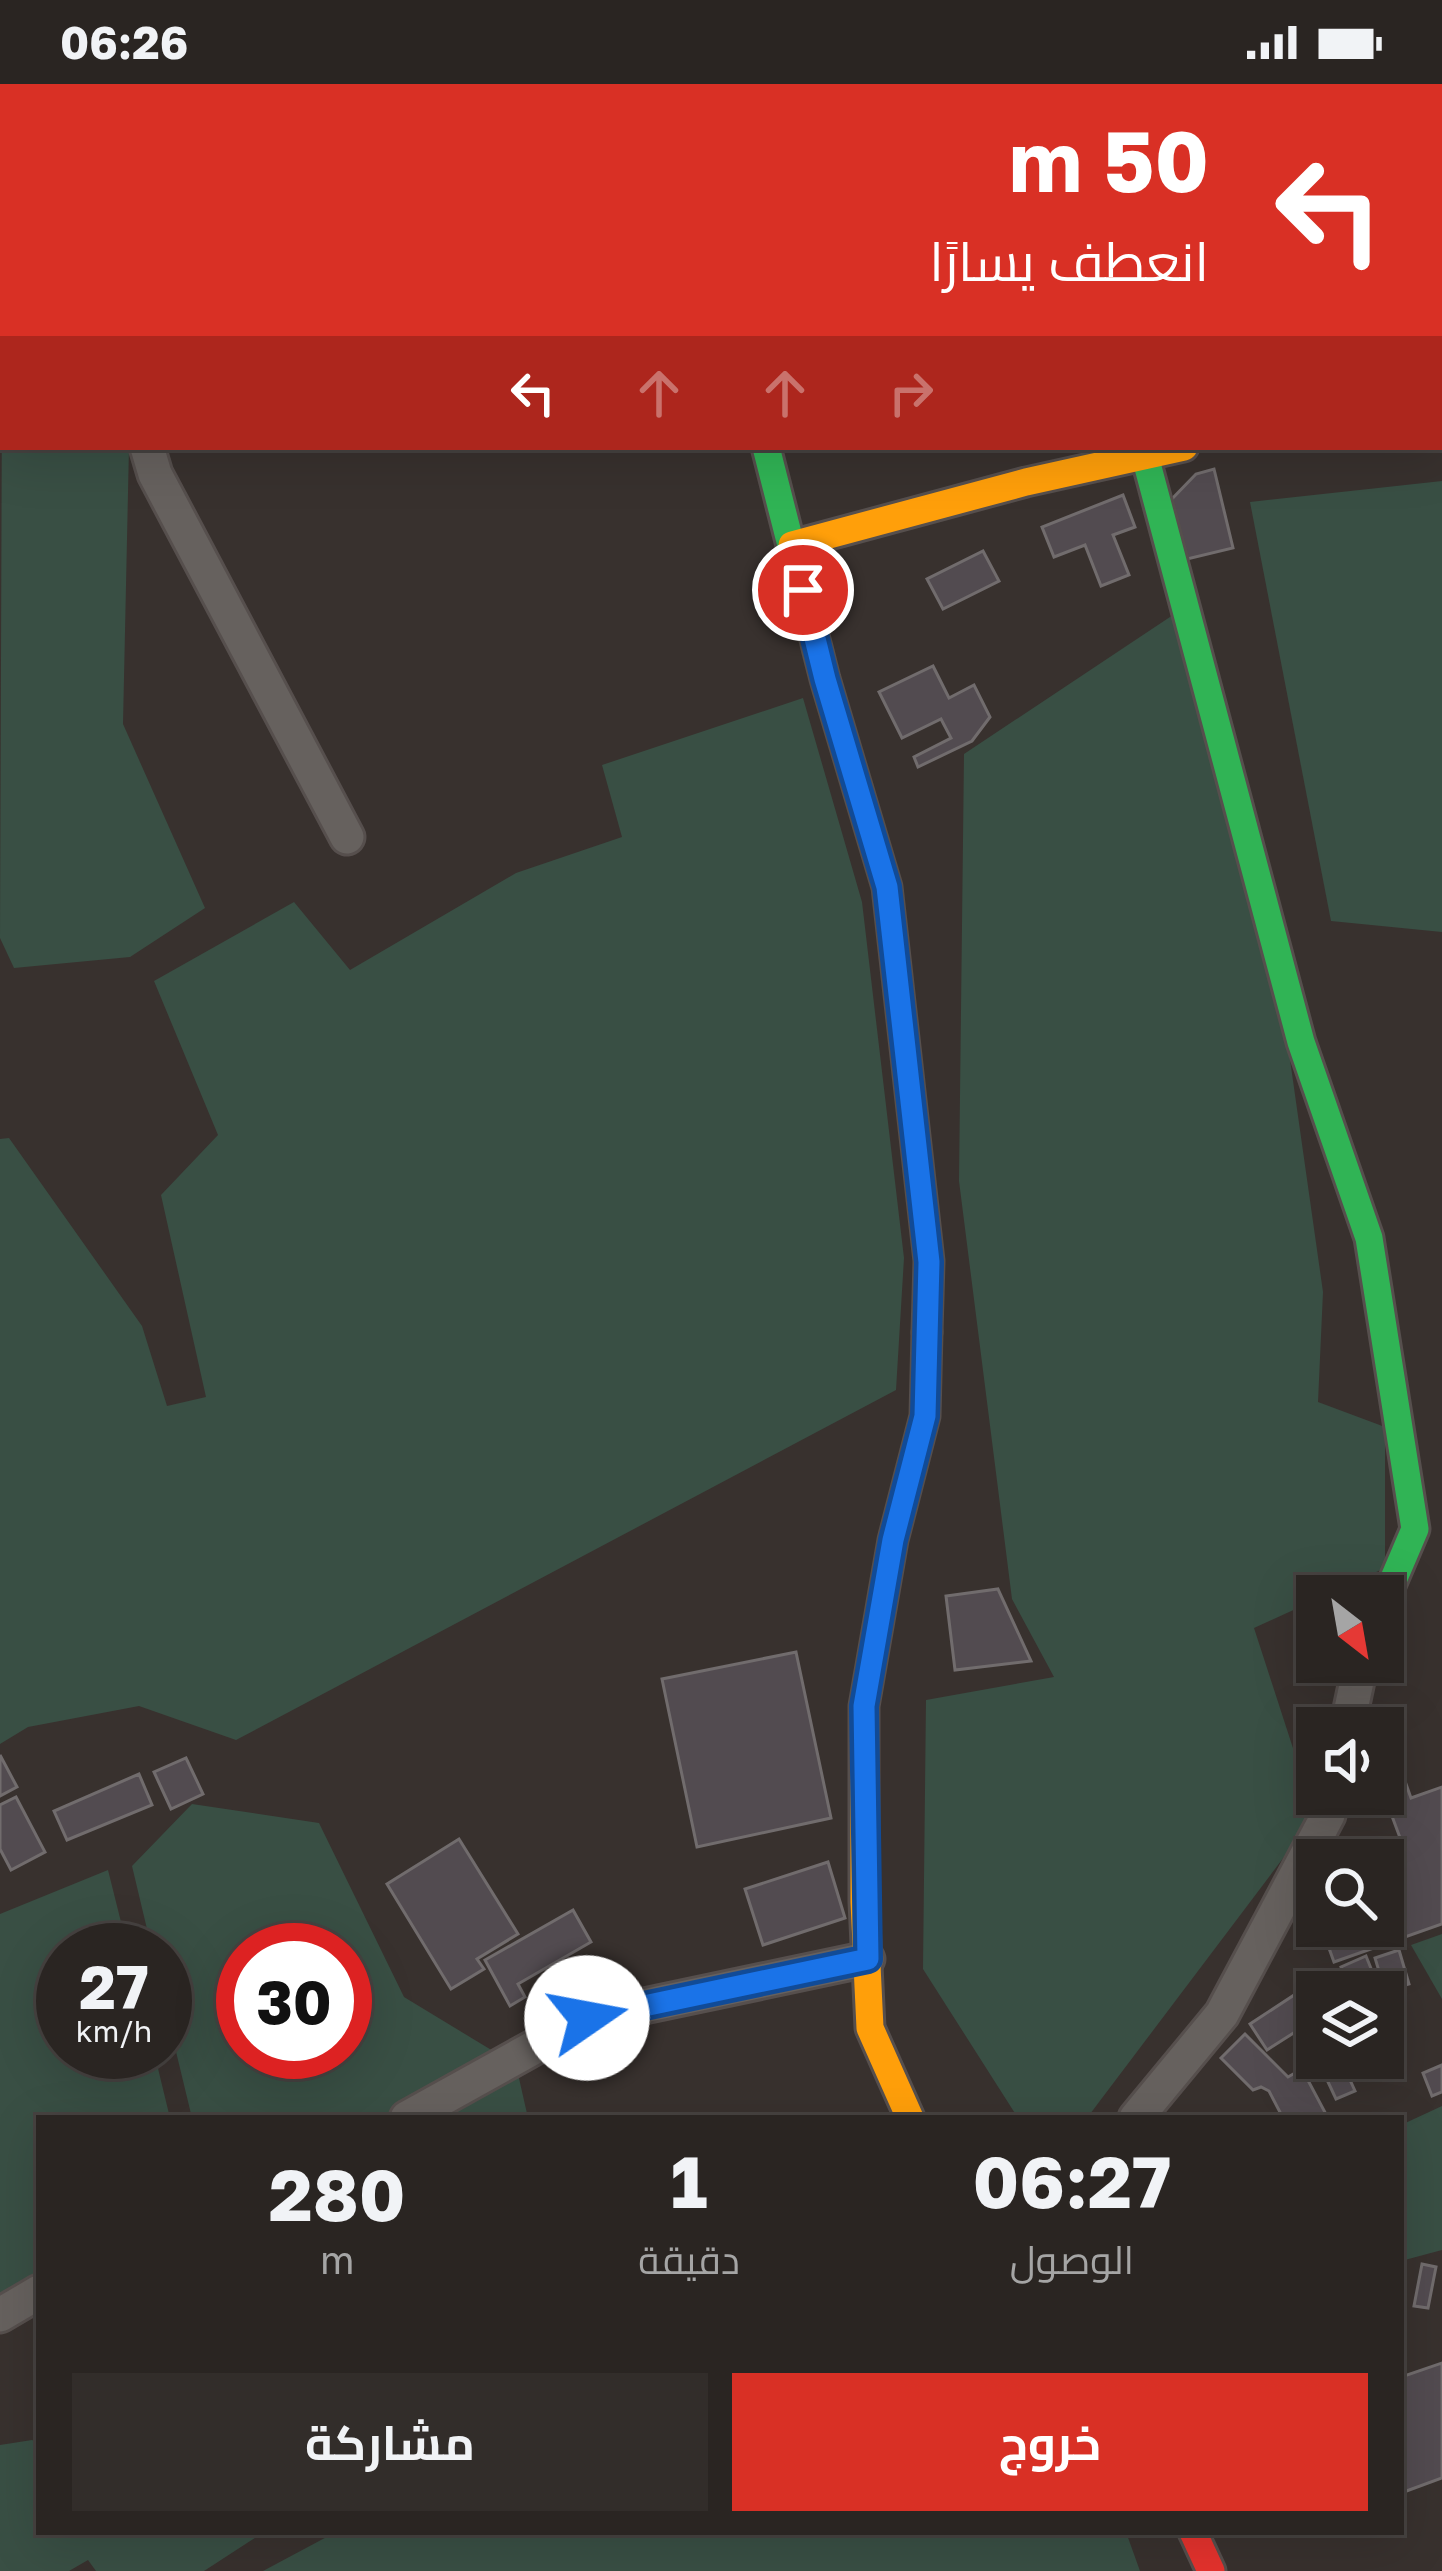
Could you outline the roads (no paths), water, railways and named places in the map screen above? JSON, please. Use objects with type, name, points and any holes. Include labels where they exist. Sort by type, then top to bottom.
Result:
[{"type":"street","points":[[148,450],[155,474],[347,837]]},
{"type":"street","points":[[767,450],[825,679],[887,887],[929,1262],[925,1416],[893,1540],[864,1706],[871,2028],[909,2115]]},
{"type":"street","points":[[792,545],[1026,482],[1171,450]]},
{"type":"street","points":[[1144,456],[1300,1042],[1370,1238],[1415,1529],[1395,1575]]},
{"type":"street","points":[[1138,2115],[1222,2014],[1328,1815]]},
{"type":"street","points":[[412,2115],[587,2018],[868,1959]]},
{"type":"street","points":[[0,2315],[36,2294]]},
{"type":"street","points":[[1194,2535],[1211,2571]]}]
